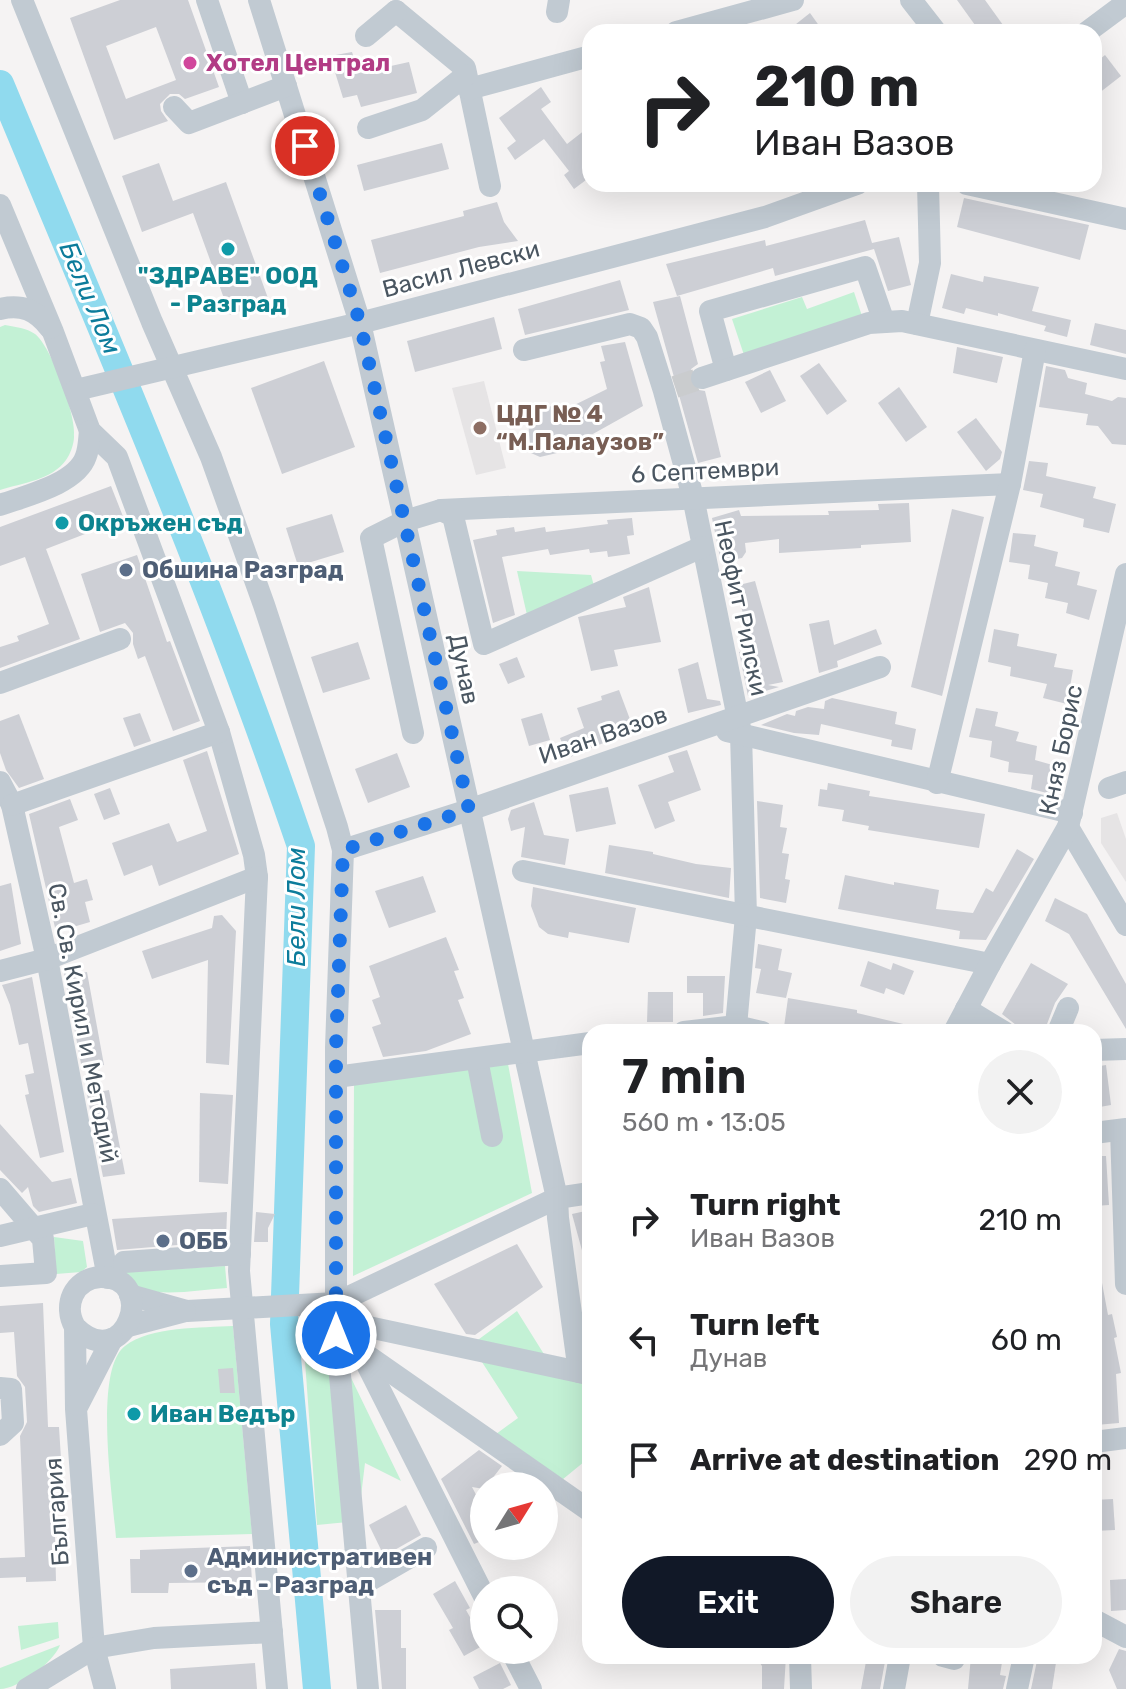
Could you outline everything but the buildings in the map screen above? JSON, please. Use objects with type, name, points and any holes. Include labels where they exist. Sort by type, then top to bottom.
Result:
[{"type":"street","points":[[22,0],[163,368],[211,457],[264,605],[343,850],[336,1077],[338,1309],[368,1689]]},
{"type":"street","points":[[207,0],[232,111]]},
{"type":"street","name":"Дунав","points":[[259,0],[360,323],[557,1198],[582,1353]]},
{"type":"street","points":[[705,24],[793,0]]},
{"type":"street","points":[[911,0],[930,24]]},
{"type":"street","points":[[1098,24],[1126,3]]},
{"type":"street","points":[[366,36],[398,5],[465,68],[490,186]]},
{"type":"street","points":[[368,128],[422,110],[468,82],[582,58]]},
{"type":"street","points":[[174,107],[189,123],[232,111],[286,86]]},
{"type":"street","name":"Васил Левски","points":[[86,388],[360,323],[765,217],[835,192]]},
{"type":"street","points":[[917,324],[930,263],[928,192]]},
{"type":"street","points":[[1003,192],[1126,219]]},
{"type":"street","points":[[0,205],[53,332],[86,388],[90,431],[86,458],[73,474],[54,485],[0,505]]},
{"type":"street","points":[[726,370],[710,311],[865,267],[884,322]]},
{"type":"street","points":[[0,309],[16,305],[31,311],[53,332]]},
{"type":"street","points":[[702,378],[869,323],[902,321],[1126,369]]},
{"type":"street","name":"Неофит Рилски","points":[[524,350],[630,324],[641,328],[647,337],[670,389],[739,724],[746,916],[736,1024]]},
{"type":"street","points":[[937,783],[1010,484],[1035,350]]},
{"type":"street","points":[[90,431],[117,457],[219,732],[254,855],[257,877],[240,1254],[242,1308],[277,1689]]},
{"type":"street","name":"6 Септември","points":[[413,733],[371,538],[405,521],[441,510],[1010,484]]},
{"type":"street","points":[[441,510],[453,516],[484,644],[702,547]]},
{"type":"street","name":"Княз Борис","points":[[1126,574],[1124,596],[1070,820],[1126,925]]},
{"type":"street","points":[[0,683],[120,639]]},
{"type":"street","name":"Иван Вазов","points":[[343,850],[469,810],[700,728],[739,724],[880,667]]},
{"type":"street","points":[[739,724],[1070,820],[958,1024]]},
{"type":"street","points":[[9,814],[219,732]]},
{"type":"street","name":"Св. Св. Кирил и Методий","points":[[0,782],[47,959],[93,1214],[116,1270]]},
{"type":"street","points":[[523,871],[990,964]]},
{"type":"street","points":[[0,971],[47,959],[257,877]]},
{"type":"street","points":[[1061,1024],[1068,1008]]},
{"type":"street","points":[[966,1009],[991,1024]]},
{"type":"street","points":[[336,1077],[582,1044]]},
{"type":"street","points":[[1102,1050],[1126,1049]]},
{"type":"street","points":[[477,1059],[492,1136]]},
{"type":"street","points":[[1102,1132],[1124,1129],[1126,1284]]},
{"type":"street","points":[[0,1189],[43,1239],[46,1281]]},
{"type":"street","points":[[338,1309],[557,1198],[582,1194]]},
{"type":"street","points":[[0,1236],[93,1214]]},
{"type":"street","points":[[240,1254],[116,1270],[88,1280],[74,1291],[69,1311],[75,1327],[92,1339],[187,1311],[338,1309],[582,1364]]},
{"type":"street","points":[[76,1409],[133,1306],[116,1270]]},
{"type":"street","points":[[0,1276],[46,1281],[74,1291]]},
{"type":"street","points":[[0,1290],[46,1281]]},
{"type":"street","points":[[130,1295],[187,1311]]},
{"type":"street","points":[[338,1309],[474,1576]]},
{"type":"street","name":"България","points":[[75,1327],[76,1409],[94,1648],[105,1689]]},
{"type":"street","points":[[361,1351],[582,1505]]},
{"type":"street","points":[[0,1388],[11,1389],[13,1423],[0,1435]]},
{"type":"street","points":[[1102,1441],[1126,1438]]},
{"type":"street","points":[[358,1587],[426,1548]]},
{"type":"street","points":[[1102,1624],[1126,1637]]},
{"type":"street","points":[[27,1689],[94,1648],[154,1638],[272,1632]]},
{"type":"street","points":[[518,1664],[531,1689]]},
{"type":"street","points":[[800,1664],[801,1688]]},
{"type":"street","points":[[894,1689],[899,1664]]},
{"type":"street","points":[[1017,1689],[1022,1664]]},
{"type":"shaded area","name":"ЦДГ № 4 “М.Палаузов”","points":[[484,381],[506,468],[476,475],[452,388]]},
{"type":"shaded area","points":[[1117,813],[1126,839],[1126,882],[1101,843],[1101,818]]},
{"type":"green space","points":[[854,292],[863,319],[745,358],[732,319],[802,297],[807,309]]},
{"type":"green space","points":[[5,325],[35,334],[48,352],[67,398],[74,437],[73,446],[60,467],[36,480],[0,490],[0,327]]},
{"type":"green space","points":[[517,571],[591,575],[594,586],[527,615]]},
{"type":"green space","points":[[508,1064],[532,1193],[353,1276],[354,1084]]},
{"type":"green space","points":[[54,1237],[83,1241],[87,1267],[81,1272],[56,1274]]},
{"type":"green space","points":[[225,1266],[227,1288],[185,1292],[143,1289],[125,1272]]},
{"type":"green space","points":[[517,1311],[557,1375],[582,1381],[582,1464],[558,1483],[558,1472],[540,1472],[492,1437],[518,1418],[471,1345]]},
{"type":"green space","points":[[302,1320],[323,1320],[401,1481],[365,1463],[358,1521],[317,1525]]},
{"type":"green space","points":[[233,1326],[252,1534],[116,1538],[107,1436],[107,1407],[115,1360],[125,1346],[148,1335],[177,1329]]},
{"type":"green space","points":[[58,1622],[59,1638],[21,1650],[18,1626]]},
{"type":"green space","points":[[60,1645],[51,1659],[34,1673],[16,1685],[0,1689],[0,1668]]},
{"type":"waterway","name":"Бели Лом","points":[[0,84],[195,558],[301,846],[284,1324],[317,1689]]},
{"type":"tunnel","points":[[675,387],[702,378]]},
{"type":"place","name":"Хотел Централ","points":[[190,63]]},
{"type":"place","name":"\"ЗДРАВЕ\" ООД - Разград","points":[[228,249]]},
{"type":"place","name":"ЦДГ № 4 “М.Палаузов”","points":[[480,428]]},
{"type":"place","name":"Окръжен съд","points":[[62,523]]},
{"type":"place","name":"Обшина Разград","points":[[126,570]]},
{"type":"place","name":"ОББ","points":[[163,1241]]},
{"type":"place","name":"Иван Ведър","points":[[134,1414]]},
{"type":"place","name":"Административен съд - Разград","points":[[191,1571]]},
{"type":"route","points":[[305,146],[360,323],[469,810],[343,850],[336,1048],[336,1335]]}]
